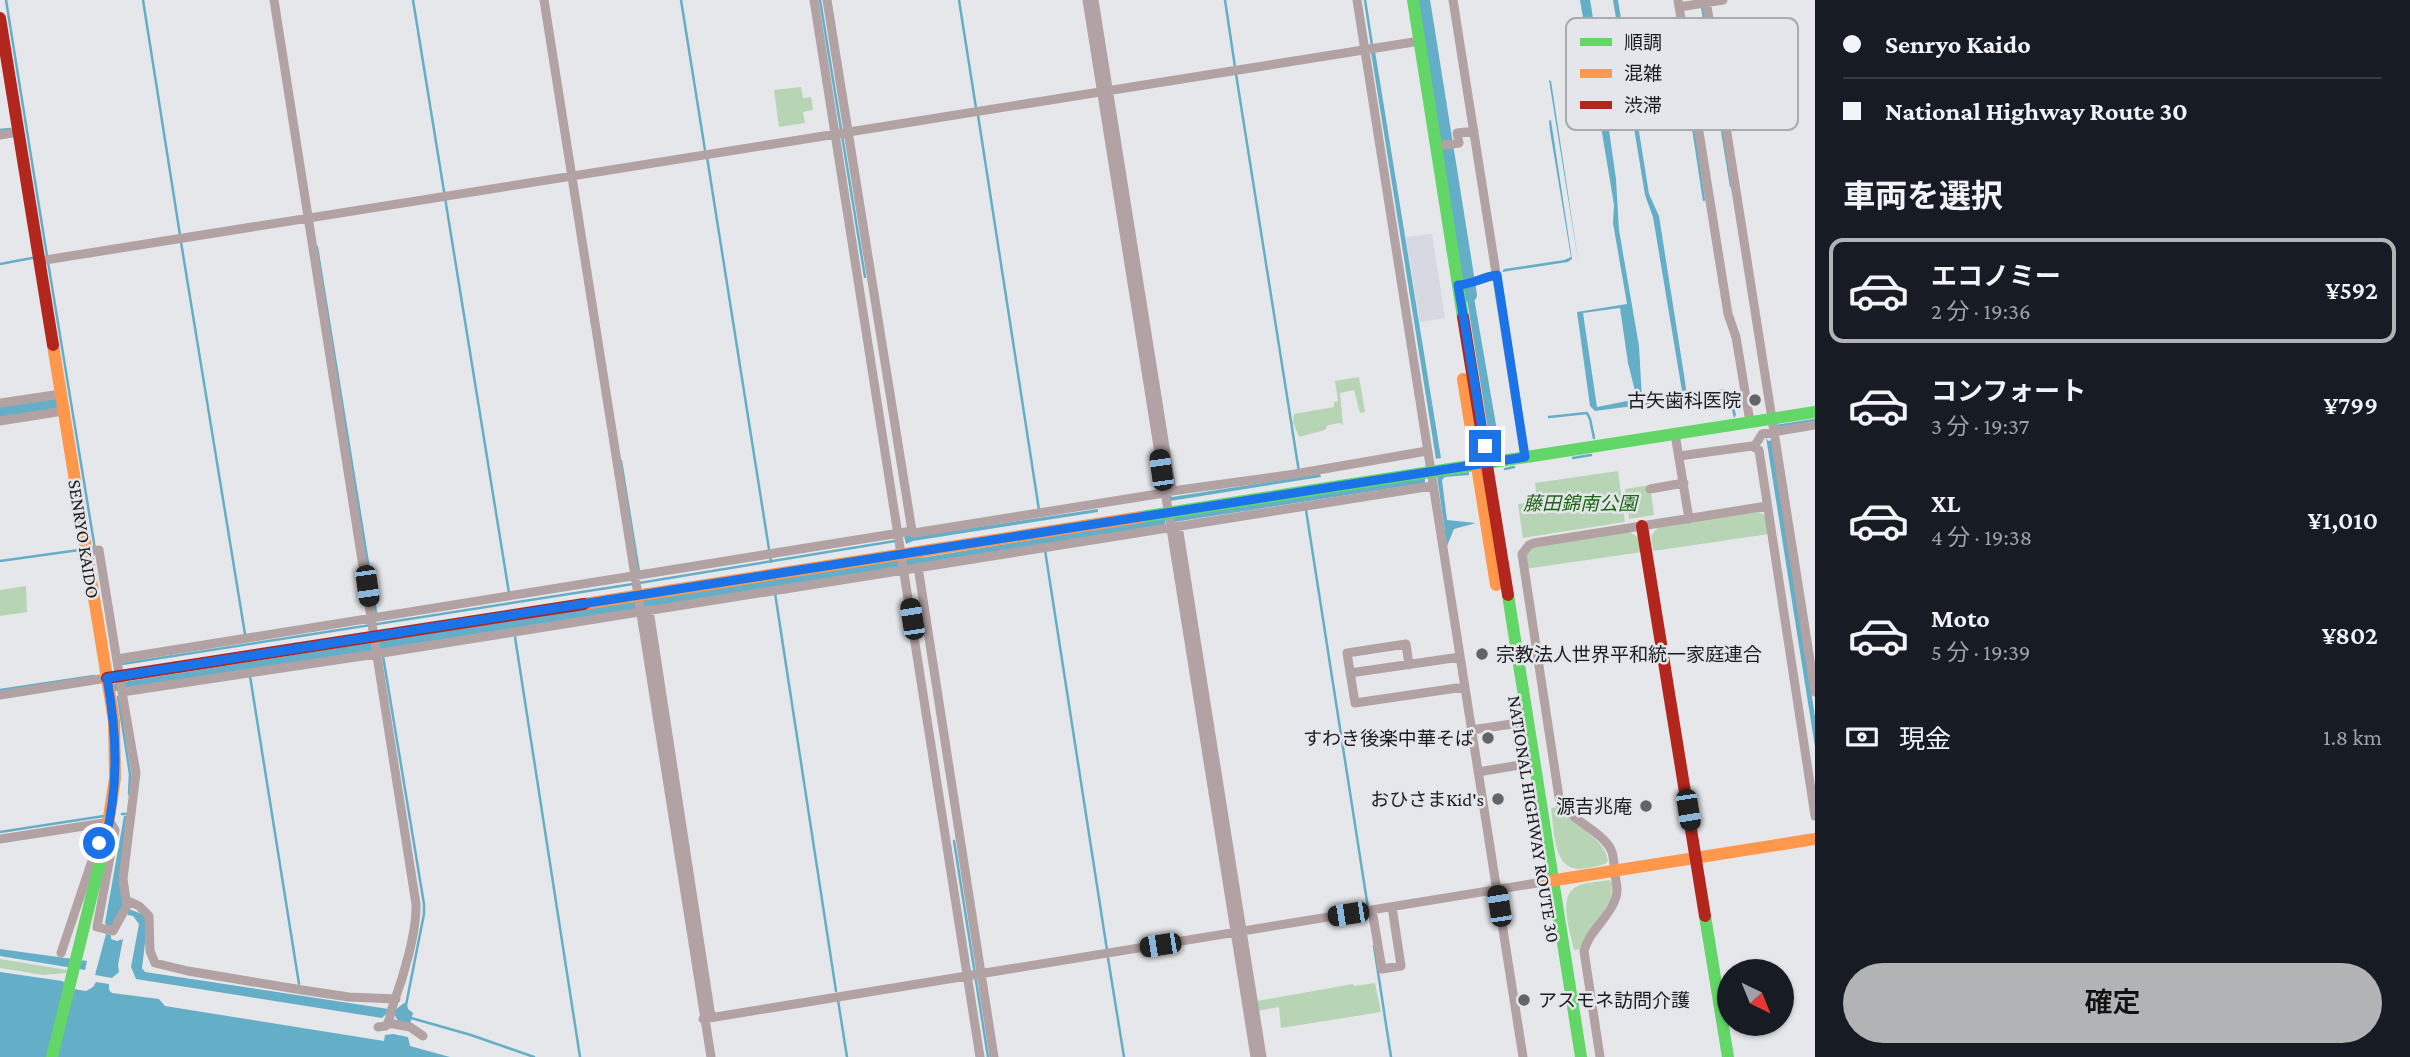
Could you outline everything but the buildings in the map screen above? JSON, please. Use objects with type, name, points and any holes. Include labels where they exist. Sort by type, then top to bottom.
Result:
[{"type":"main road","name":"NATIONAL HIGHWAY ROUTE 30","points":[[1404,0],[1443,145],[1465,284],[1482,463],[1525,764],[1549,881],[1572,1057]]},
{"type":"main road","name":"NATIONAL HIGHWAY ROUTE 30","points":[[1413,0],[1415,41],[1482,463],[1549,881],[1581,1057]]},
{"type":"main road","name":"SENRYO KAIDO","points":[[0,18],[18,132],[45,260],[63,411],[118,684],[115,794],[52,1057]]},
{"type":"main road","points":[[118,684],[375,632],[906,551],[1102,511],[1168,505],[1676,439],[1750,422],[1774,426],[1815,412]]},
{"type":"main road","points":[[1642,526],[1728,1057]]},
{"type":"main road","points":[[1549,881],[1815,839]]},
{"type":"street","points":[[274,0],[311,219],[416,904],[415,918],[392,1010],[386,1026],[378,1027]]},
{"type":"street","points":[[544,0],[676,809],[711,1057]]},
{"type":"street","points":[[814,0],[842,133]]},
{"type":"street","points":[[827,0],[842,133],[906,551],[975,974],[994,1057]]},
{"type":"street","points":[[1087,0],[1105,91]]},
{"type":"street","points":[[1094,0],[1105,91],[1168,505],[1185,592],[1239,932],[1262,1057]]},
{"type":"street","points":[[1357,0],[1370,49],[1432,486],[1471,730],[1481,772],[1523,1057]]},
{"type":"street","points":[[1453,0],[1525,457]]},
{"type":"street","points":[[1678,3],[1723,0]]},
{"type":"street","points":[[45,260],[1415,41]]},
{"type":"street","points":[[1698,130],[1728,314],[1736,337],[1750,422]]},
{"type":"street","points":[[1725,130],[1815,692]]},
{"type":"street","points":[[1443,145],[1459,142],[1457,133],[1474,131]]},
{"type":"street","points":[[0,135],[18,132]]},
{"type":"street","points":[[1465,284],[1481,277],[1497,275]]},
{"type":"street","points":[[0,403],[61,394]]},
{"type":"street","points":[[0,421],[63,411]]},
{"type":"street","points":[[1754,447],[1762,434],[1774,426],[1815,425]]},
{"type":"street","points":[[1676,439],[1689,519]]},
{"type":"street","points":[[1679,456],[1752,446],[1759,450],[1815,816]]},
{"type":"street","points":[[117,659],[375,632],[510,597],[640,592],[770,555],[906,551],[1168,505],[1299,473],[1427,451]]},
{"type":"street","points":[[1650,489],[1684,483]]},
{"type":"street","points":[[955,844],[906,551],[915,533],[1168,505],[1432,486]]},
{"type":"street","points":[[1601,1057],[1584,951],[1586,942],[1615,900],[1618,891],[1612,853],[1608,845],[1569,815],[1560,804],[1522,554],[1534,542],[1767,506]]},
{"type":"street","points":[[0,839],[110,822],[115,830],[97,927],[109,931],[116,928],[127,908],[123,885],[136,773],[118,684],[117,659],[92,551]]},
{"type":"street","points":[[1409,664],[1406,644],[1347,653],[1355,703],[1464,687]]},
{"type":"street","points":[[1350,673],[1460,657]]},
{"type":"street","points":[[0,695],[118,684]]},
{"type":"street","points":[[1471,730],[1519,723]]},
{"type":"street","points":[[1481,772],[1525,764]]},
{"type":"street","points":[[61,953],[96,849],[99,843],[105,841]]},
{"type":"street","points":[[707,1018],[1549,881]]},
{"type":"street","points":[[127,908],[139,906],[149,915],[151,957],[161,966],[349,997],[392,1010],[423,1036]]},
{"type":"street","points":[[1372,910],[1382,970],[1401,966],[1392,907]]},
{"type":"street","points":[[1239,932],[1255,1057]]},
{"type":"street","points":[[975,974],[980,1057]]},
{"type":"shaded area","points":[[1432,234],[1445,318],[1420,322],[1406,237]]},
{"type":"green space","points":[[801,87],[803,98],[811,97],[813,110],[803,112],[805,123],[779,127],[774,90]]},
{"type":"green space","points":[[1359,377],[1365,412],[1360,413],[1354,390],[1340,393],[1343,425],[1328,425],[1325,430],[1299,437],[1293,422],[1294,414],[1334,407],[1334,402],[1338,401],[1335,381]]},
{"type":"green space","name":"藤田錦南公園","points":[[1618,471],[1625,522],[1523,538],[1518,504],[1537,501],[1535,483]]},
{"type":"green space","points":[[1650,485],[1654,515],[1629,519],[1625,489]]},
{"type":"green space","points":[[1757,511],[1766,516],[1769,534],[1653,551],[1651,536],[1658,527]]},
{"type":"green space","points":[[1630,532],[1639,538],[1642,552],[1525,569],[1523,556],[1531,547]]},
{"type":"green space","points":[[26,586],[27,612],[0,616],[0,590]]},
{"type":"green space","points":[[1558,807],[1600,844],[1608,861],[1605,864],[1578,869],[1569,867],[1563,861],[1556,844],[1551,808]]},
{"type":"green space","points":[[1609,880],[1612,883],[1611,899],[1580,949],[1574,950],[1566,907],[1570,892],[1584,884]]},
{"type":"green space","points":[[0,959],[67,970],[66,973],[43,975],[0,968]]},
{"type":"green space","points":[[1375,983],[1381,1012],[1281,1028],[1279,1007],[1258,1011],[1257,1001],[1353,984]]},
{"type":"water","points":[[1580,0],[1590,0],[1593,18],[1583,18]]},
{"type":"water","points":[[1613,0],[1618,0],[1621,18],[1616,18]]},
{"type":"water","points":[[1375,51],[1441,458],[1436,459],[1371,52]]},
{"type":"water","points":[[1549,80],[1551,81],[1579,266]]},
{"type":"water","points":[[1551,120],[1572,259],[1568,262],[1502,272],[1504,269],[1571,257],[1550,131]]},
{"type":"water","points":[[1602,130],[1609,130],[1616,179],[1619,230],[1639,346],[1642,399],[1641,405],[1595,411],[1590,406],[1577,312],[1627,304],[1613,223],[1614,205]],"holes":[[[1620,308],[1628,363],[1637,399],[1597,407],[1583,313]]]},
{"type":"water","points":[[1634,130],[1639,130],[1649,194],[1659,216],[1687,394],[1724,389],[1732,396],[1736,415],[1734,418],[1728,396],[1724,392],[1645,405],[1646,402],[1682,391],[1653,217],[1645,195]]},
{"type":"water","points":[[1472,286],[1499,449],[1489,436],[1465,287]]},
{"type":"water","points":[[1766,437],[1768,441],[1773,440],[1815,717],[1815,747]]},
{"type":"water","points":[[1469,472],[1469,475],[1445,477],[1442,480],[1447,520],[1476,523],[1454,529],[1447,546],[1437,476]]},
{"type":"water","points":[[1320,474],[1321,477],[1170,501],[1170,493],[1172,497]]},
{"type":"water","points":[[1425,477],[1425,483],[1174,522],[1173,517]]},
{"type":"water","points":[[1098,509],[1098,512],[906,544],[904,536],[909,534],[912,537]]},
{"type":"water","points":[[1165,518],[1165,525],[910,565],[908,560]]},
{"type":"water","points":[[124,816],[128,816],[120,884],[124,907],[144,915],[147,927],[142,968],[145,972],[395,1010],[404,1003],[413,1013],[410,1024],[398,1021],[393,1012],[388,1012],[382,1018],[136,979],[131,967],[139,924],[127,913],[110,929],[105,923]]},
{"type":"water","points":[[106,934],[117,941],[123,939],[119,972],[112,978],[95,975]]},
{"type":"water","points":[[0,949],[87,961],[85,970],[0,956]]},
{"type":"water","points":[[0,972],[62,981],[74,989],[86,991],[96,982],[109,984],[112,993],[159,999],[165,1006],[384,1041],[385,1035],[393,1034],[408,1037],[410,1046],[450,1057],[0,1057]]},
{"type":"waterway","points":[[6,0],[47,256]]},
{"type":"waterway","points":[[143,0],[180,235]]},
{"type":"waterway","points":[[413,0],[509,593]]},
{"type":"waterway","points":[[681,0],[705,150]]},
{"type":"waterway","points":[[820,0],[865,277]]},
{"type":"waterway","points":[[959,0],[976,108]]},
{"type":"waterway","points":[[1225,0],[1235,67]]},
{"type":"waterway","points":[[1365,0],[1372,45]]},
{"type":"waterway","points":[[1423,0],[1470,295]]},
{"type":"waterway","points":[[1702,6],[1704,18]]},
{"type":"waterway","points":[[1236,74],[1299,472]]},
{"type":"waterway","points":[[978,115],[1039,510]]},
{"type":"waterway","points":[[0,130],[10,129]]},
{"type":"waterway","points":[[1693,130],[1704,200]]},
{"type":"waterway","points":[[1722,130],[1731,186]]},
{"type":"waterway","points":[[707,157],[771,562]]},
{"type":"waterway","points":[[181,242],[245,634]]},
{"type":"waterway","points":[[317,247],[376,613]]},
{"type":"waterway","points":[[0,264],[32,258]]},
{"type":"waterway","points":[[48,262],[95,549]]},
{"type":"waterway","points":[[0,411],[55,403]]},
{"type":"waterway","points":[[1549,417],[1587,413],[1594,438]]},
{"type":"waterway","points":[[1777,426],[1815,420]]},
{"type":"waterway","points":[[1573,458],[1591,455]]},
{"type":"waterway","points":[[621,461],[639,572]]},
{"type":"waterway","points":[[1505,469],[1514,467]]},
{"type":"waterway","points":[[1306,510],[1368,908]]},
{"type":"waterway","points":[[639,583],[895,541]]},
{"type":"waterway","points":[[0,561],[79,550]]},
{"type":"waterway","points":[[1045,550],[1107,950]]},
{"type":"waterway","points":[[117,687],[918,560]]},
{"type":"waterway","points":[[122,664],[633,584]]},
{"type":"waterway","points":[[775,593],[836,991]]},
{"type":"waterway","points":[[515,637],[580,1057]]},
{"type":"waterway","points":[[383,656],[424,904],[406,1005]]},
{"type":"waterway","points":[[0,690],[94,676]]},
{"type":"waterway","points":[[250,676],[299,984]]},
{"type":"waterway","points":[[118,697],[130,774],[129,794]]},
{"type":"waterway","points":[[0,832],[104,816]]},
{"type":"waterway","points":[[954,841],[988,1057]]},
{"type":"waterway","points":[[1374,946],[1391,1057]]},
{"type":"waterway","points":[[1108,958],[1124,1057]]},
{"type":"waterway","points":[[838,1000],[847,1057]]},
{"type":"waterway","points":[[411,1018],[534,1057]]},
{"type":"traffic: fast","points":[[1413,0],[1463,317]]},
{"type":"traffic: fast","points":[[1141,517],[1815,412]]},
{"type":"traffic: fast","points":[[1508,595],[1581,1057]]},
{"type":"traffic: fast","points":[[52,1057],[106,837]]},
{"type":"traffic: fast","points":[[1705,916],[1728,1057]]},
{"type":"traffic: slow","points":[[53,345],[114,721],[115,778],[106,837]]},
{"type":"traffic: slow","points":[[1463,379],[1496,585]]},
{"type":"traffic: slow","points":[[584,604],[1141,517]]},
{"type":"traffic: slow","points":[[1543,882],[1815,839]]},
{"type":"traffic: jam","points":[[0,18],[53,345]]},
{"type":"traffic: jam","points":[[1463,317],[1508,595]]},
{"type":"traffic: jam","points":[[1642,526],[1705,916]]},
{"type":"traffic: jam","points":[[107,678],[584,604]]},
{"type":"place","name":"古矢歯科医院","points":[[1755,400]]},
{"type":"place","name":"宗教法人世界平和統一家庭連合","points":[[1482,654]]},
{"type":"place","name":"すわき後楽中華そば","points":[[1488,738]]},
{"type":"place","name":"おひさまKid's","points":[[1498,799]]},
{"type":"place","name":"源吉兆庵","points":[[1646,806]]},
{"type":"place","name":"アスモネ訪問介護","points":[[1524,1000]]},
{"type":"route","points":[[99,843],[105,841],[116,780],[115,732],[107,678],[1525,457],[1497,275],[1458,285],[1485,446]]}]
